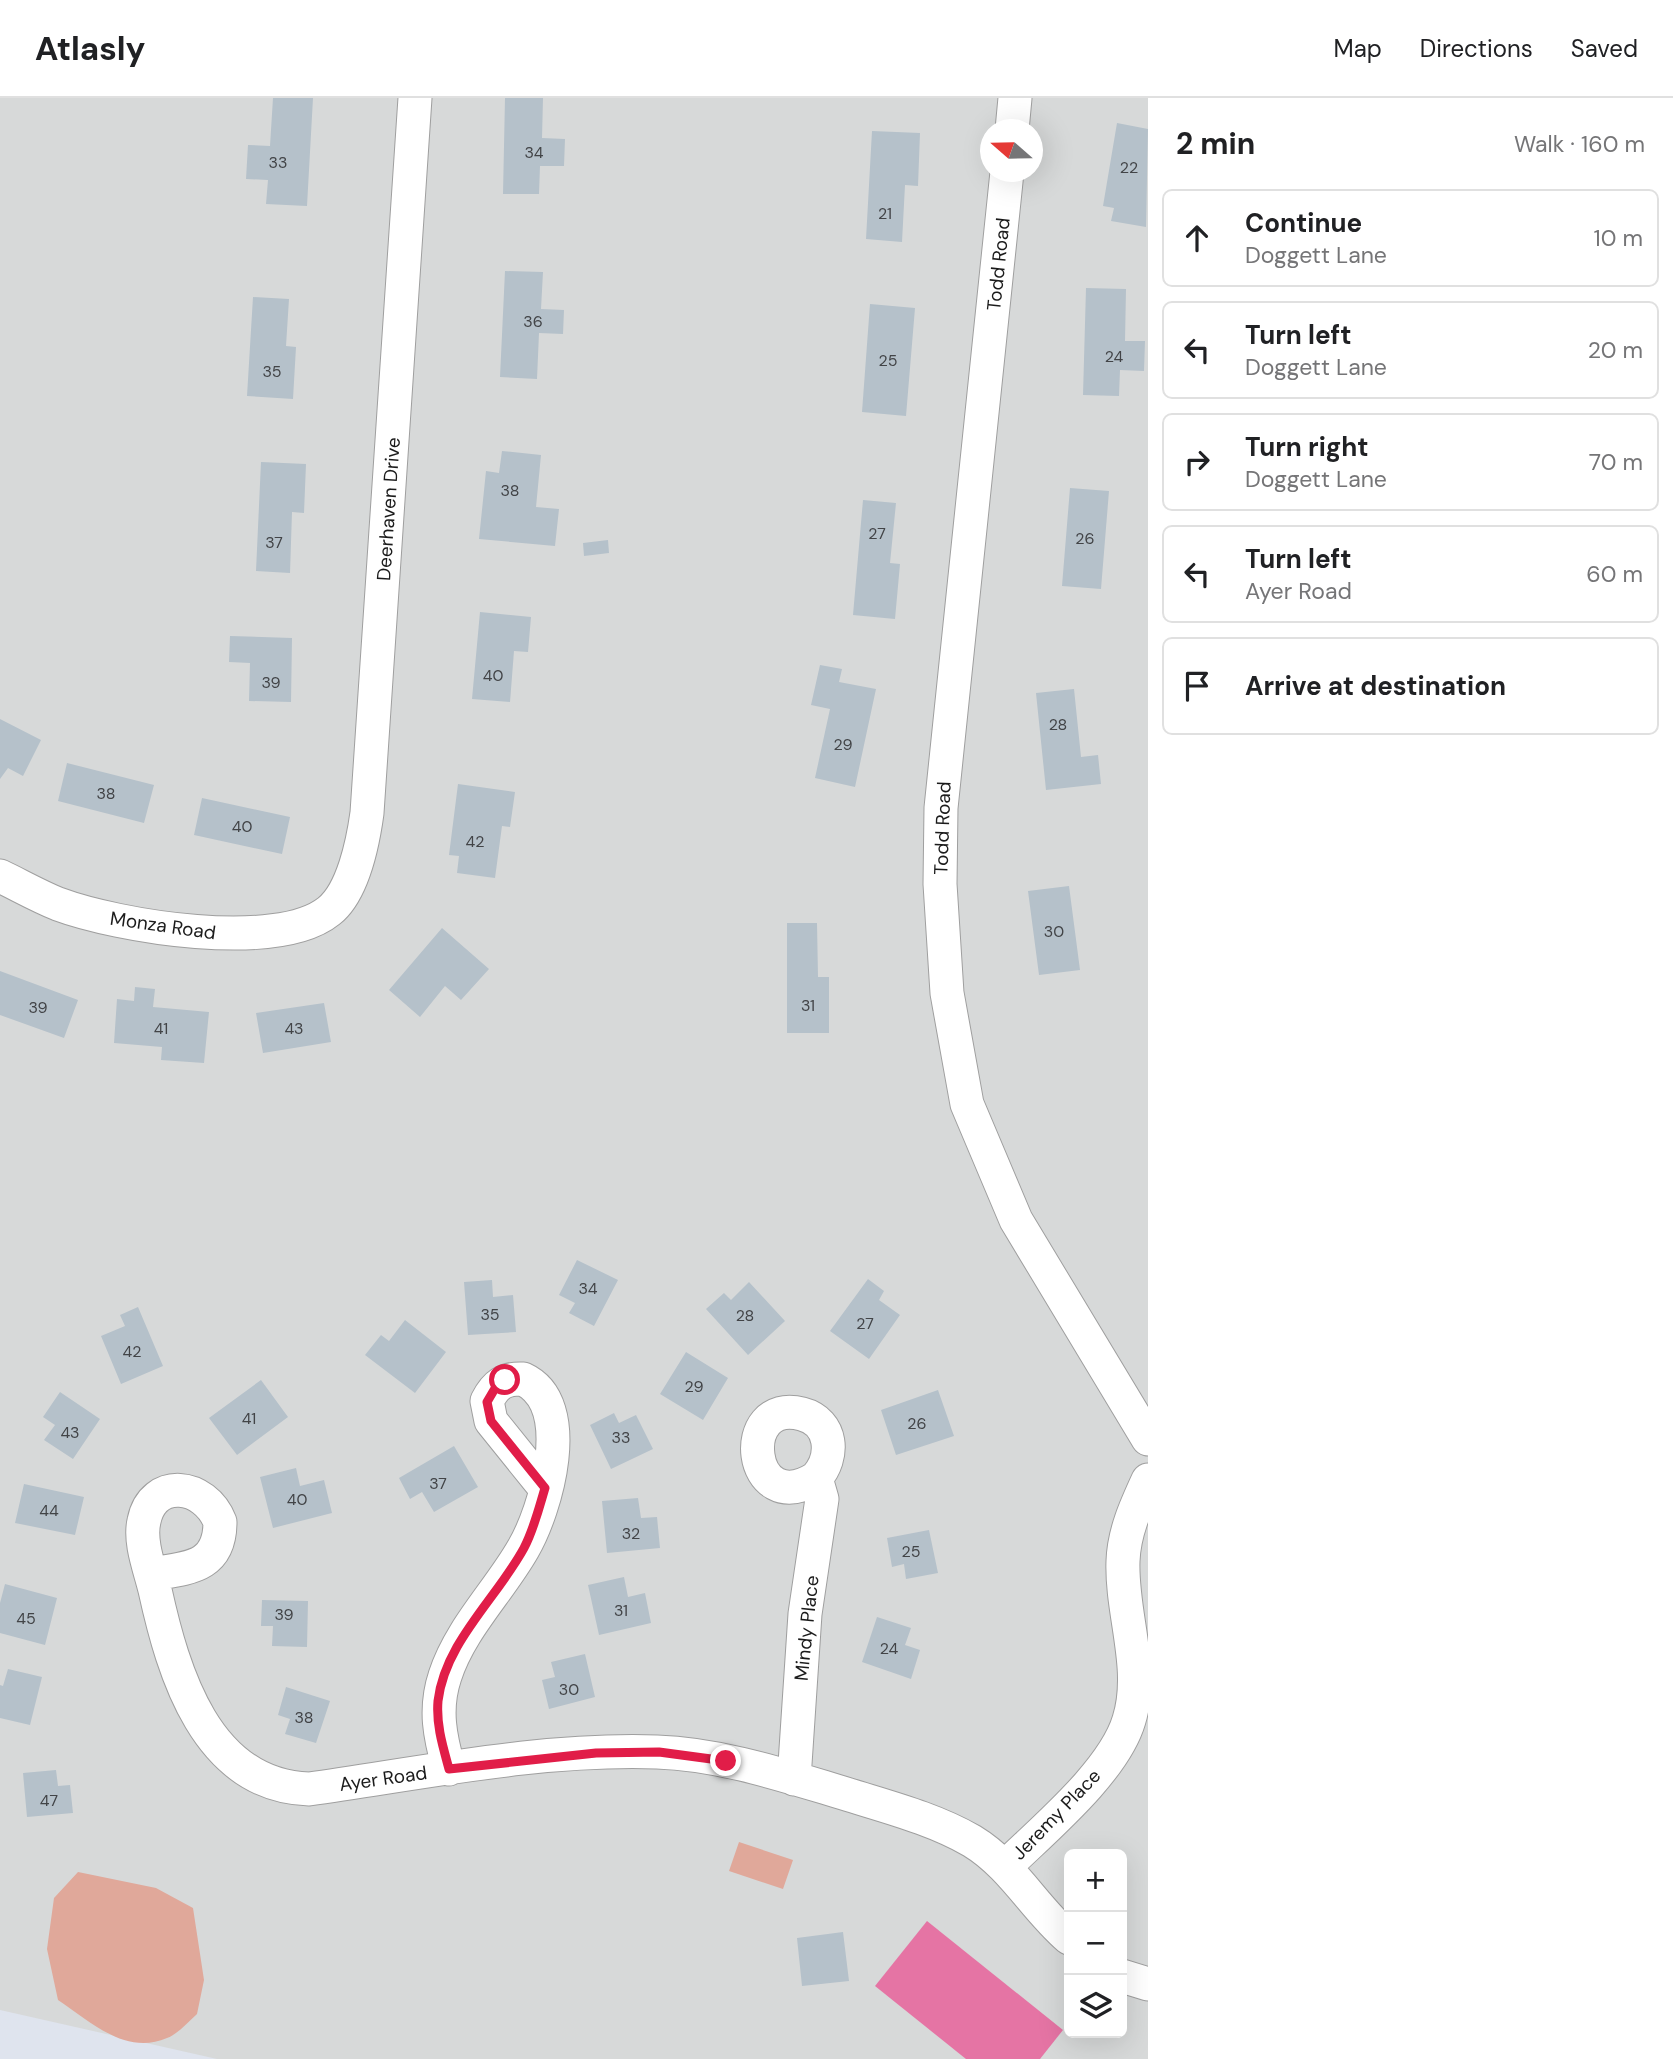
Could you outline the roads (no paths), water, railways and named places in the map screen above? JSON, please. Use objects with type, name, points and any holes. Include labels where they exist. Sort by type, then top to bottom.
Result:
[{"type":"street","name":"Deerhaven Drive","points":[[330,911],[350,881],[362,845],[367,813],[415,98]]},
{"type":"street","points":[[1013,119],[1015,98]]},
{"type":"street","name":"Todd Road","points":[[1006,182],[941,808],[940,884],[947,993],[967,1104],[1016,1220],[1148,1439]]},
{"type":"street","name":"Monza Road","points":[[0,876],[58,904],[118,921],[213,932],[264,933],[300,926],[330,911]]},
{"type":"street","name":"Mindy Place","points":[[794,1779],[805,1614],[822,1499],[816,1478]]},
{"type":"street","name":"Jeremy Place","points":[[1006,1866],[1076,1797],[1113,1752],[1129,1722],[1136,1691],[1123,1560],[1128,1525],[1148,1480]]},
{"type":"street","points":[[449,1769],[439,1730],[438,1701],[446,1673],[458,1647],[524,1548],[545,1488]]},
{"type":"street","name":"Ayer Road","points":[[151,1574],[177,1674],[196,1713],[219,1744],[243,1768],[272,1785],[309,1789],[449,1769],[596,1753],[659,1752],[726,1761],[929,1819],[973,1842],[1006,1866],[1048,1920],[1064,1934]]},
{"type":"street","points":[[1127,1978],[1148,1984]]}]
